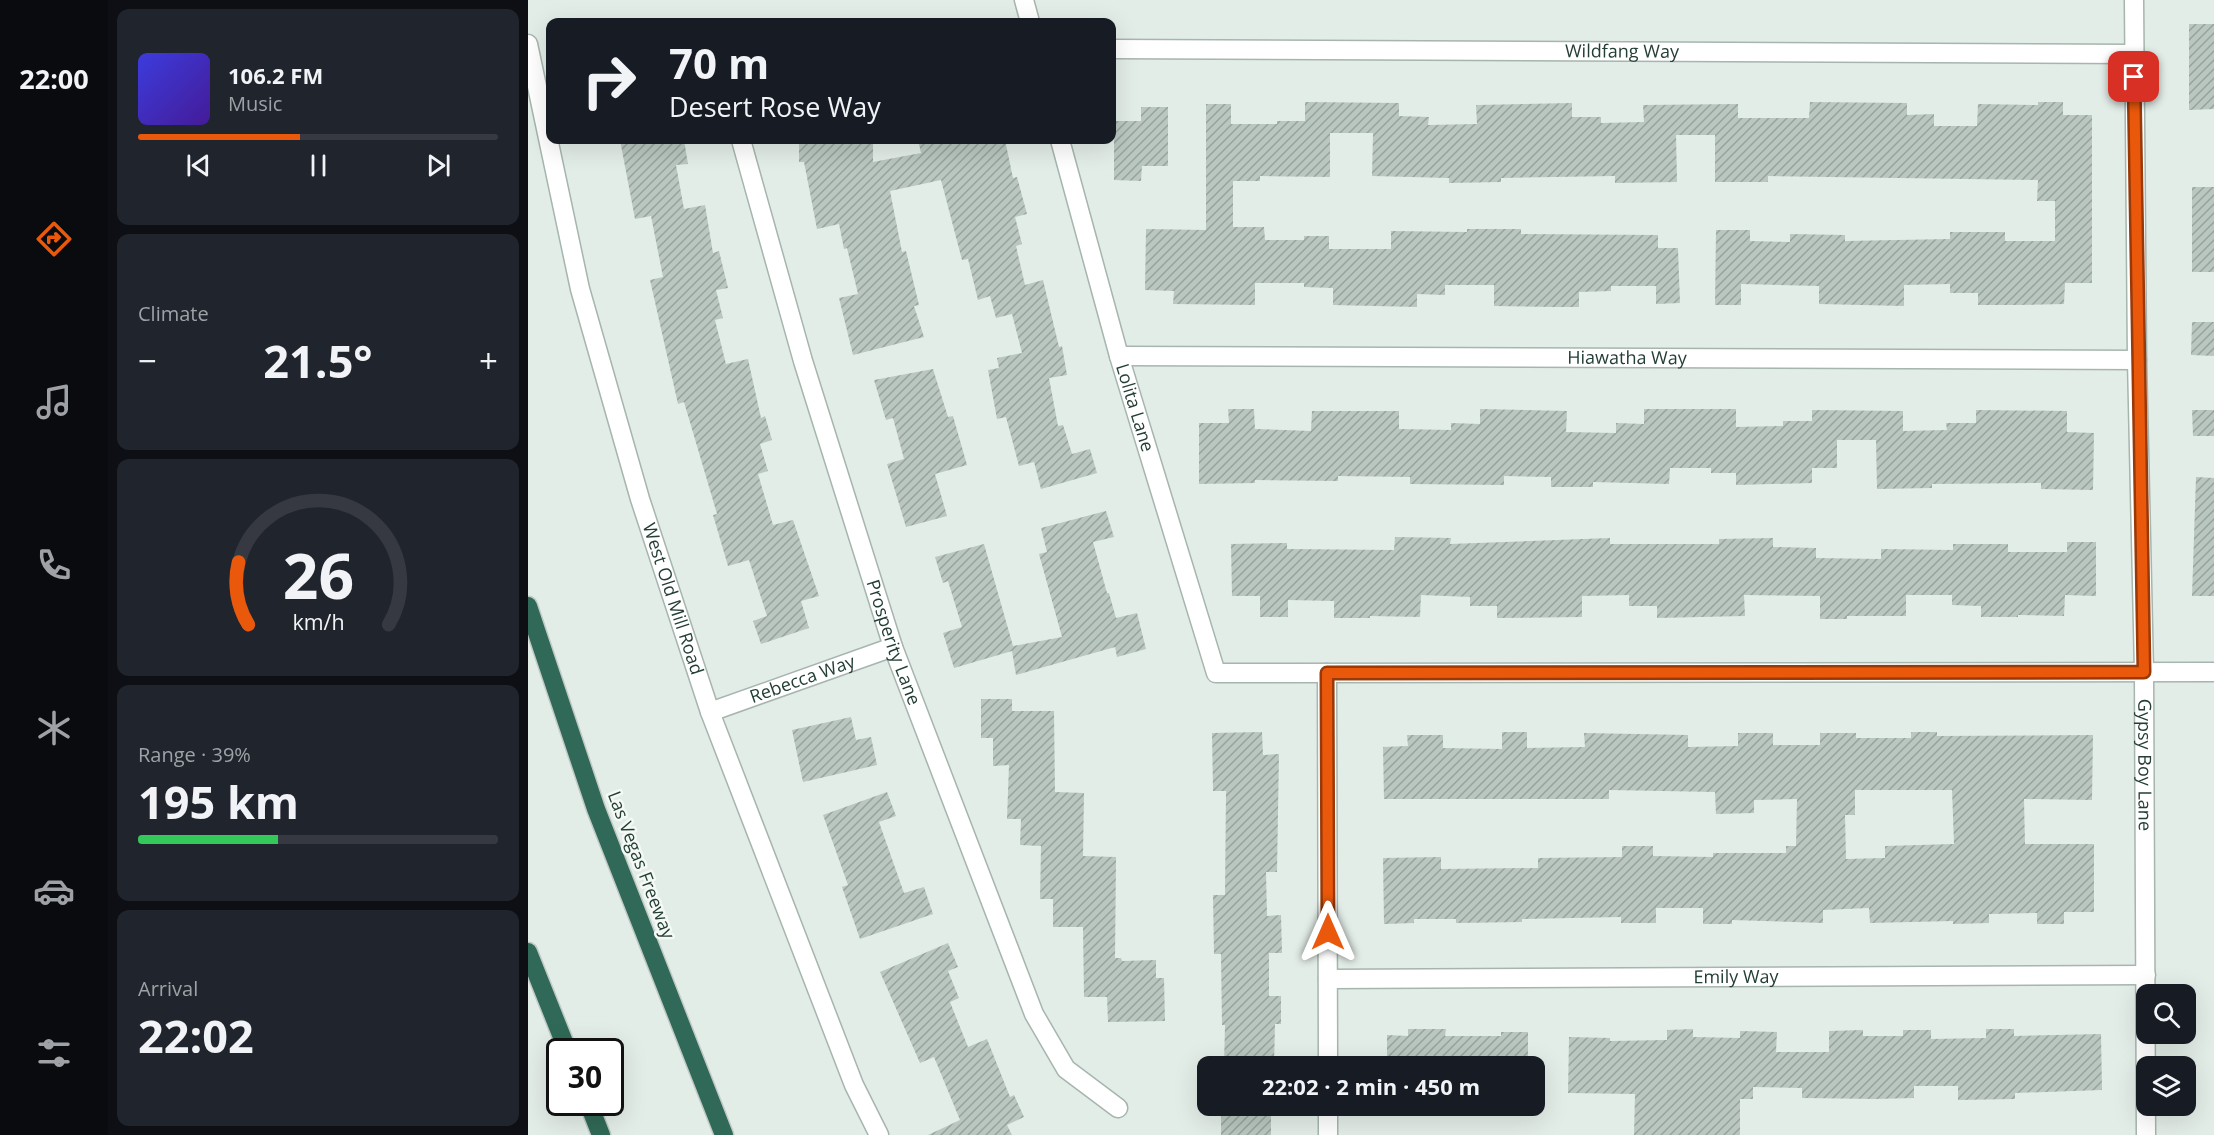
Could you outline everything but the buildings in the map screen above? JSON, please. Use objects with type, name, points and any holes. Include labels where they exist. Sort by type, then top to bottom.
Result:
[{"type":"highway","name":"Las Vegas Freeway","points":[[528,606],[596,809],[724,1135]]},
{"type":"highway","points":[[528,952],[562,1038]]},
{"type":"highway","points":[[594,1116],[601,1135]]},
{"type":"street","points":[[1024,0],[1028,18]]},
{"type":"street","name":"Gypsy Boy Lane","points":[[2134,0],[2137,360],[2144,672],[2146,1135]]},
{"type":"street","name":"West Old Mill Road","points":[[528,44],[546,129]]},
{"type":"street","name":"Wildfang Way","points":[[1116,50],[2134,54]]},
{"type":"street","name":"West Old Mill Road","points":[[549,144],[580,289],[640,499],[710,712],[854,1085],[879,1135]]},
{"type":"street","name":"Prosperity Lane","points":[[742,144],[803,361],[893,647],[1034,1014],[1066,1069],[1118,1108]]},
{"type":"street","name":"Lolita Lane","points":[[1061,144],[1119,356],[1216,673],[1327,673]]},
{"type":"street","name":"Hiawatha Way","points":[[1119,356],[2137,360]]},
{"type":"street","name":"Rebecca Way","points":[[710,712],[893,647]]},
{"type":"street","points":[[1328,1056],[1327,673],[2214,672]]},
{"type":"street","name":"Emily Way","points":[[1328,979],[2146,975]]},
{"type":"street","points":[[1328,1116],[1328,1135]]},
{"type":"route","points":[[1328,932],[1327,673],[2144,672],[2134,77]]}]
